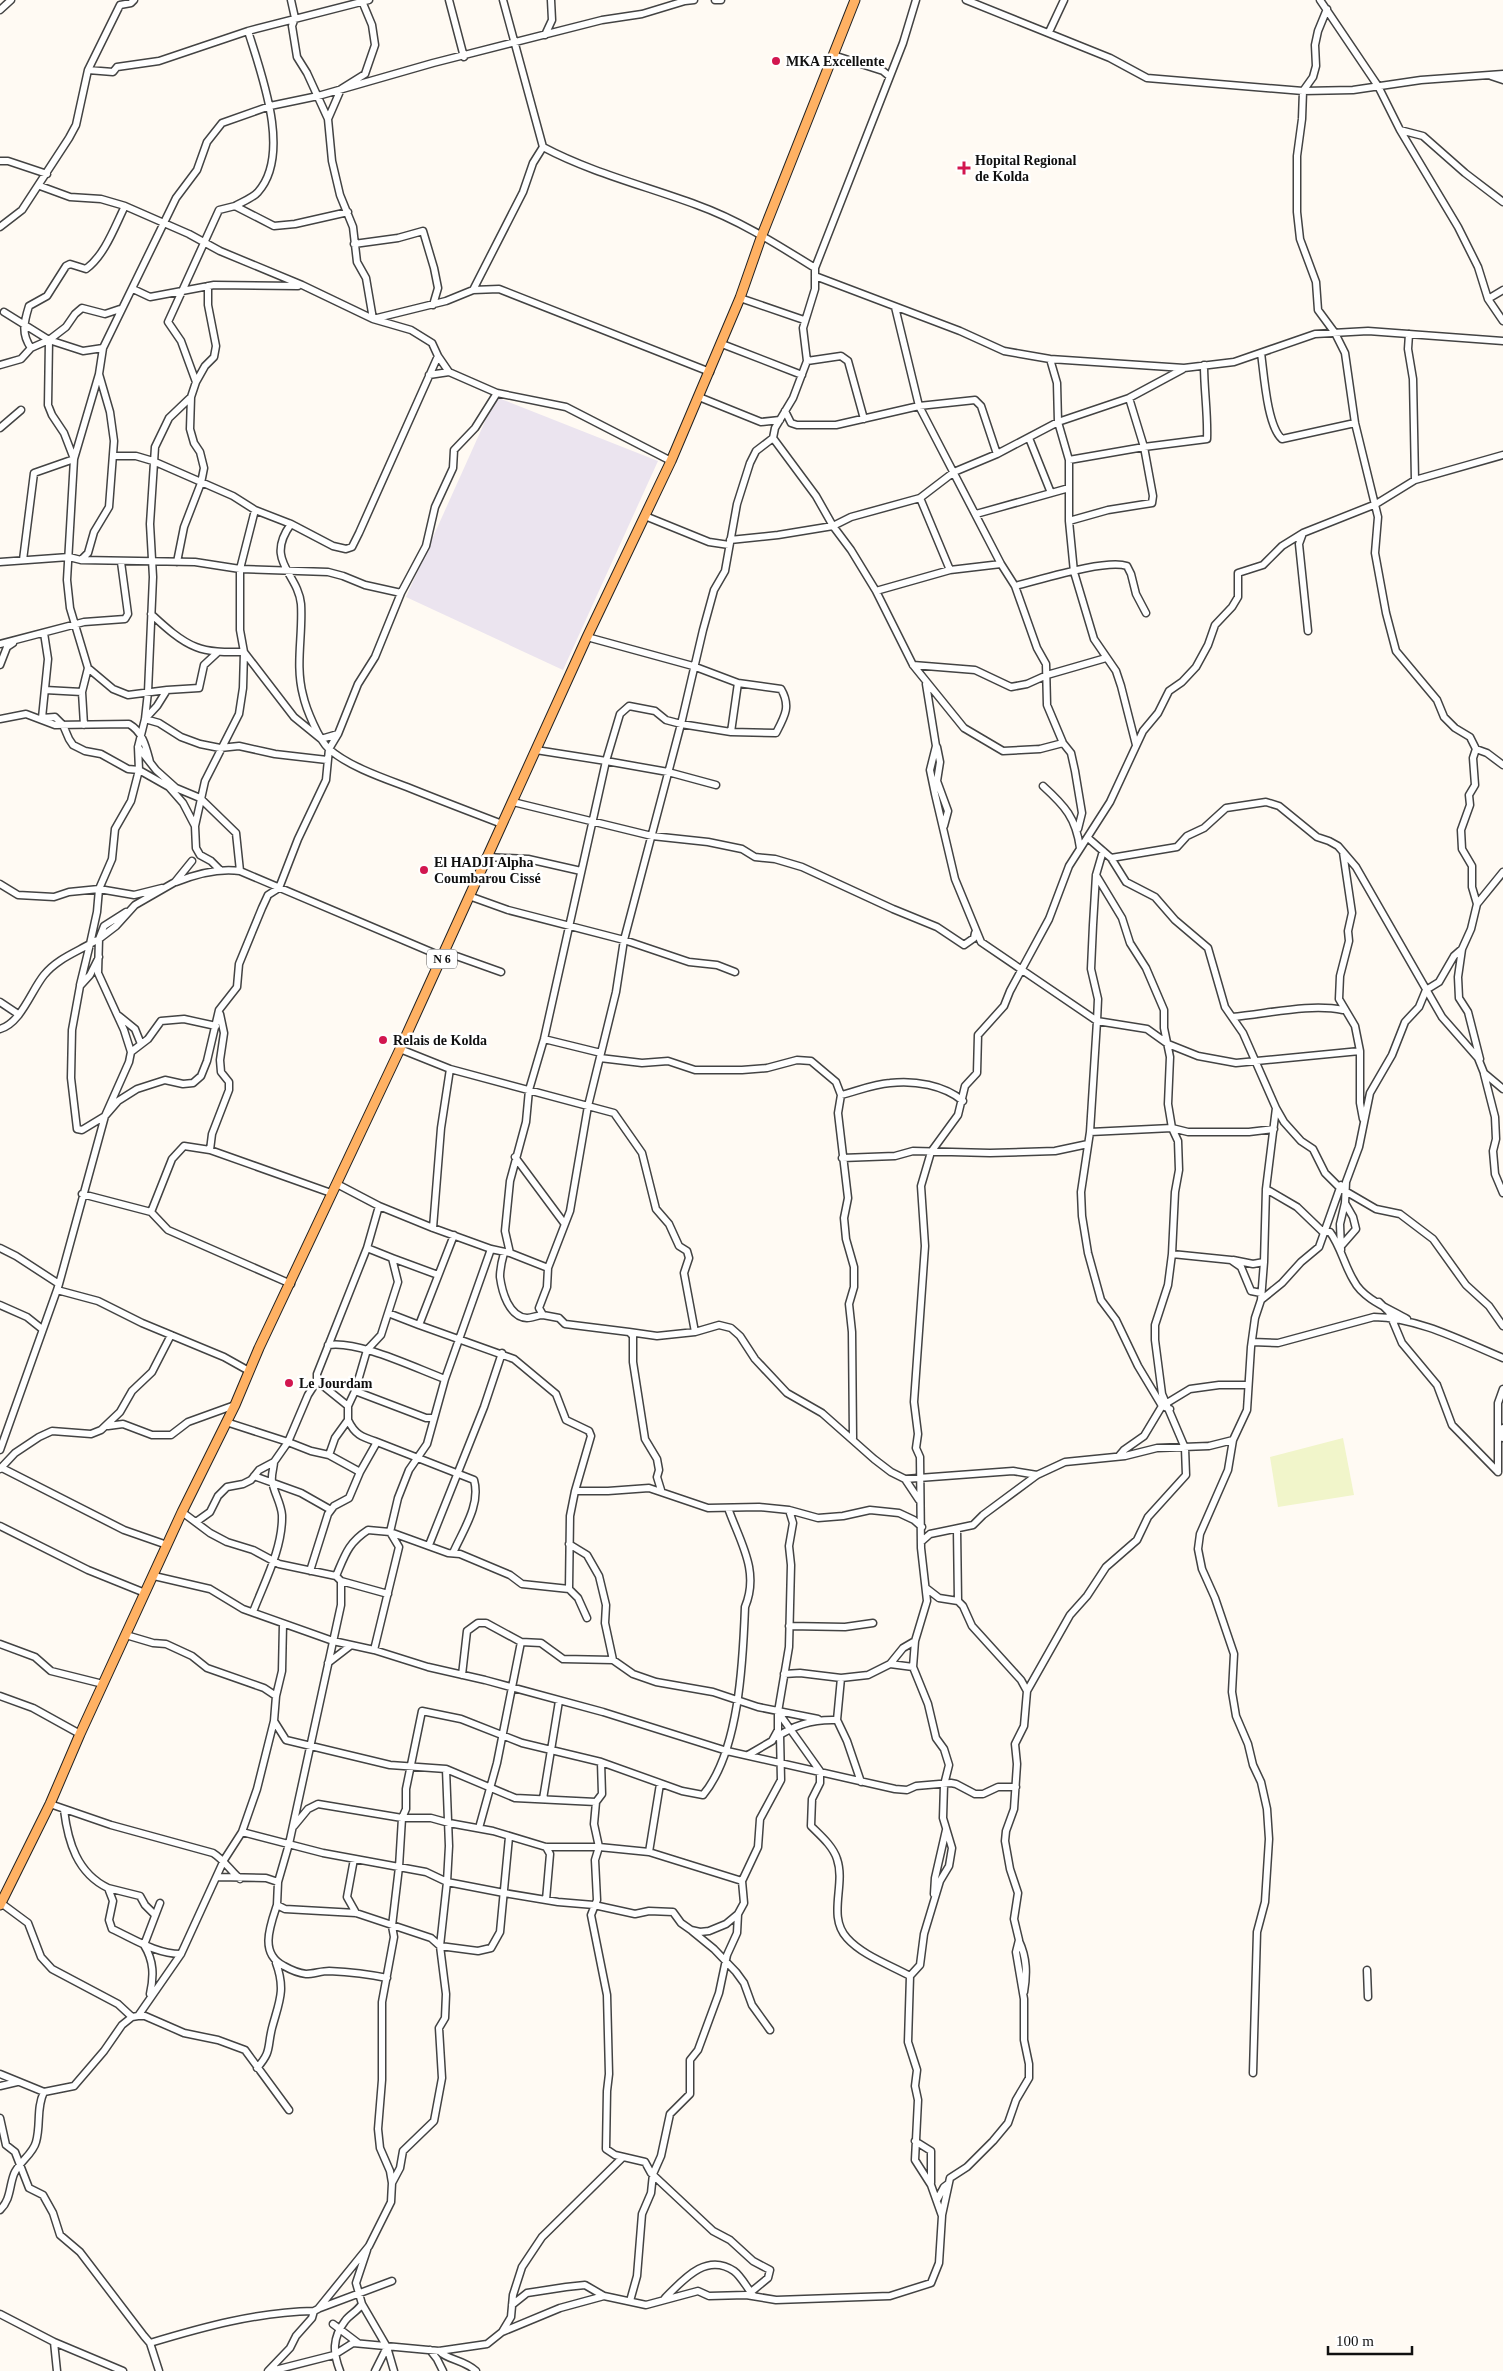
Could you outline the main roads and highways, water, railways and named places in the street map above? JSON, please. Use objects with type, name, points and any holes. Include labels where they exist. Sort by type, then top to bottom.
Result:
[{"type":"main road","name":"N 6","points":[[1,1904],[50,1804],[182,1512],[235,1405],[331,1193],[444,954],[486,857],[513,802],[587,637],[672,461],[722,344],[762,236],[855,0]]},
{"type":"place","name":"MKA Excellente","points":[[776,61]]},
{"type":"place","name":"Hopital Regional de Kolda","points":[[964,168]]},
{"type":"place","name":"El HADJI Alpha Coumbarou Cissé","points":[[424,870]]},
{"type":"place","name":"Relais de Kolda","points":[[383,1040]]},
{"type":"place","name":"Le Jourdam","points":[[289,1383]]}]
